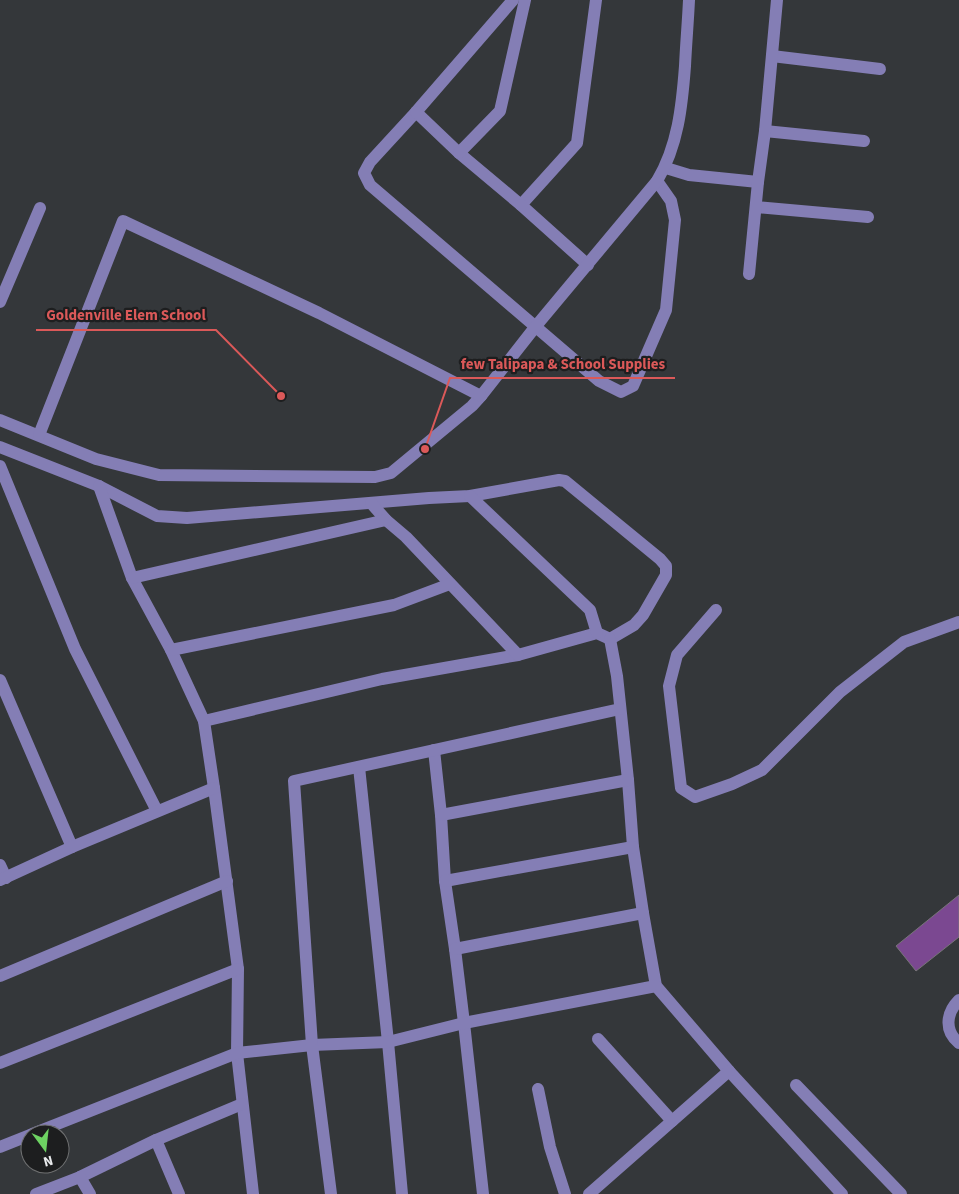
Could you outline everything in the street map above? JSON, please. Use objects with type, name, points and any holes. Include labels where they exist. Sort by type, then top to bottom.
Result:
[{"type":"street","points":[[513,0],[370,162],[364,174],[370,185],[600,381],[621,392],[633,386],[666,310],[675,220],[671,201],[657,182]]},
{"type":"street","points":[[459,153],[500,111],[525,0]]},
{"type":"street","points":[[521,205],[577,143],[596,0]]},
{"type":"street","points":[[0,420],[96,459],[159,475],[375,477],[391,473],[460,416],[481,396],[536,326],[657,182],[666,168],[677,132],[682,102],[689,0]]},
{"type":"street","points":[[749,274],[777,0]]},
{"type":"street","points":[[772,56],[880,69]]},
{"type":"street","points":[[416,112],[459,153],[588,265]]},
{"type":"street","points":[[765,131],[864,141]]},
{"type":"street","points":[[666,168],[689,175],[758,182]]},
{"type":"street","points":[[756,207],[868,217]]},
{"type":"street","points":[[0,302],[40,208]]},
{"type":"street","points":[[39,435],[123,221],[320,313],[481,396]]},
{"type":"street","points":[[0,447],[99,486],[157,516],[187,518],[470,496],[559,480],[565,481],[666,566],[666,575],[643,615],[634,625],[610,640]]},
{"type":"street","points":[[0,466],[75,649],[157,811]]},
{"type":"street","points":[[99,486],[132,578],[171,650],[204,721],[238,969],[237,1053],[253,1194]]},
{"type":"street","points":[[470,496],[590,610],[597,633]]},
{"type":"street","points":[[371,503],[386,520],[406,537],[518,655]]},
{"type":"street","points":[[132,578],[386,520]]},
{"type":"street","points":[[171,650],[394,605],[450,584]]},
{"type":"street","points":[[716,610],[677,655],[670,686],[681,788],[695,797],[732,784],[762,770],[840,692],[904,642],[959,622]]},
{"type":"street","points":[[204,721],[382,679],[518,655],[597,633],[610,640]]},
{"type":"street","points":[[610,640],[617,676],[633,847],[656,986],[729,1071],[842,1194]]},
{"type":"street","points":[[0,680],[72,847]]},
{"type":"street","points":[[331,1194],[312,1045],[294,781],[620,709]]},
{"type":"street","points":[[434,750],[441,814],[444,881],[455,949],[483,1194]]},
{"type":"street","points":[[359,768],[402,1194]]},
{"type":"street","points":[[441,814],[628,780]]},
{"type":"street","points":[[0,865],[3,879],[72,847],[214,788]]},
{"type":"street","points":[[444,881],[633,847]]},
{"type":"street","points":[[0,976],[227,881]]},
{"type":"street","points":[[455,949],[643,913]]},
{"type":"street","points":[[0,1063],[238,969]]},
{"type":"street","points":[[56,1124],[237,1053],[312,1045],[388,1042],[464,1023],[656,986]]},
{"type":"street","points":[[959,1000],[949,1013],[948,1023],[950,1032],[959,1043]]},
{"type":"street","points":[[598,1039],[672,1121]]},
{"type":"street","points":[[589,1194],[729,1071]]},
{"type":"street","points":[[796,1085],[901,1194]]},
{"type":"street","points":[[538,1089],[550,1147],[565,1194]]},
{"type":"street","points":[[36,1194],[80,1177],[156,1140],[242,1104]]},
{"type":"street","points":[[0,1147],[20,1139]]},
{"type":"street","points":[[156,1140],[178,1194]]},
{"type":"street","points":[[80,1177],[90,1194]]},
{"type":"building","points":[[959,895],[959,937],[916,971],[896,946]]},
{"type":"place","name":"Goldenville Elem School","points":[[281,396]]},
{"type":"place","name":"few Talipapa & School Supplies","points":[[425,449]]}]
